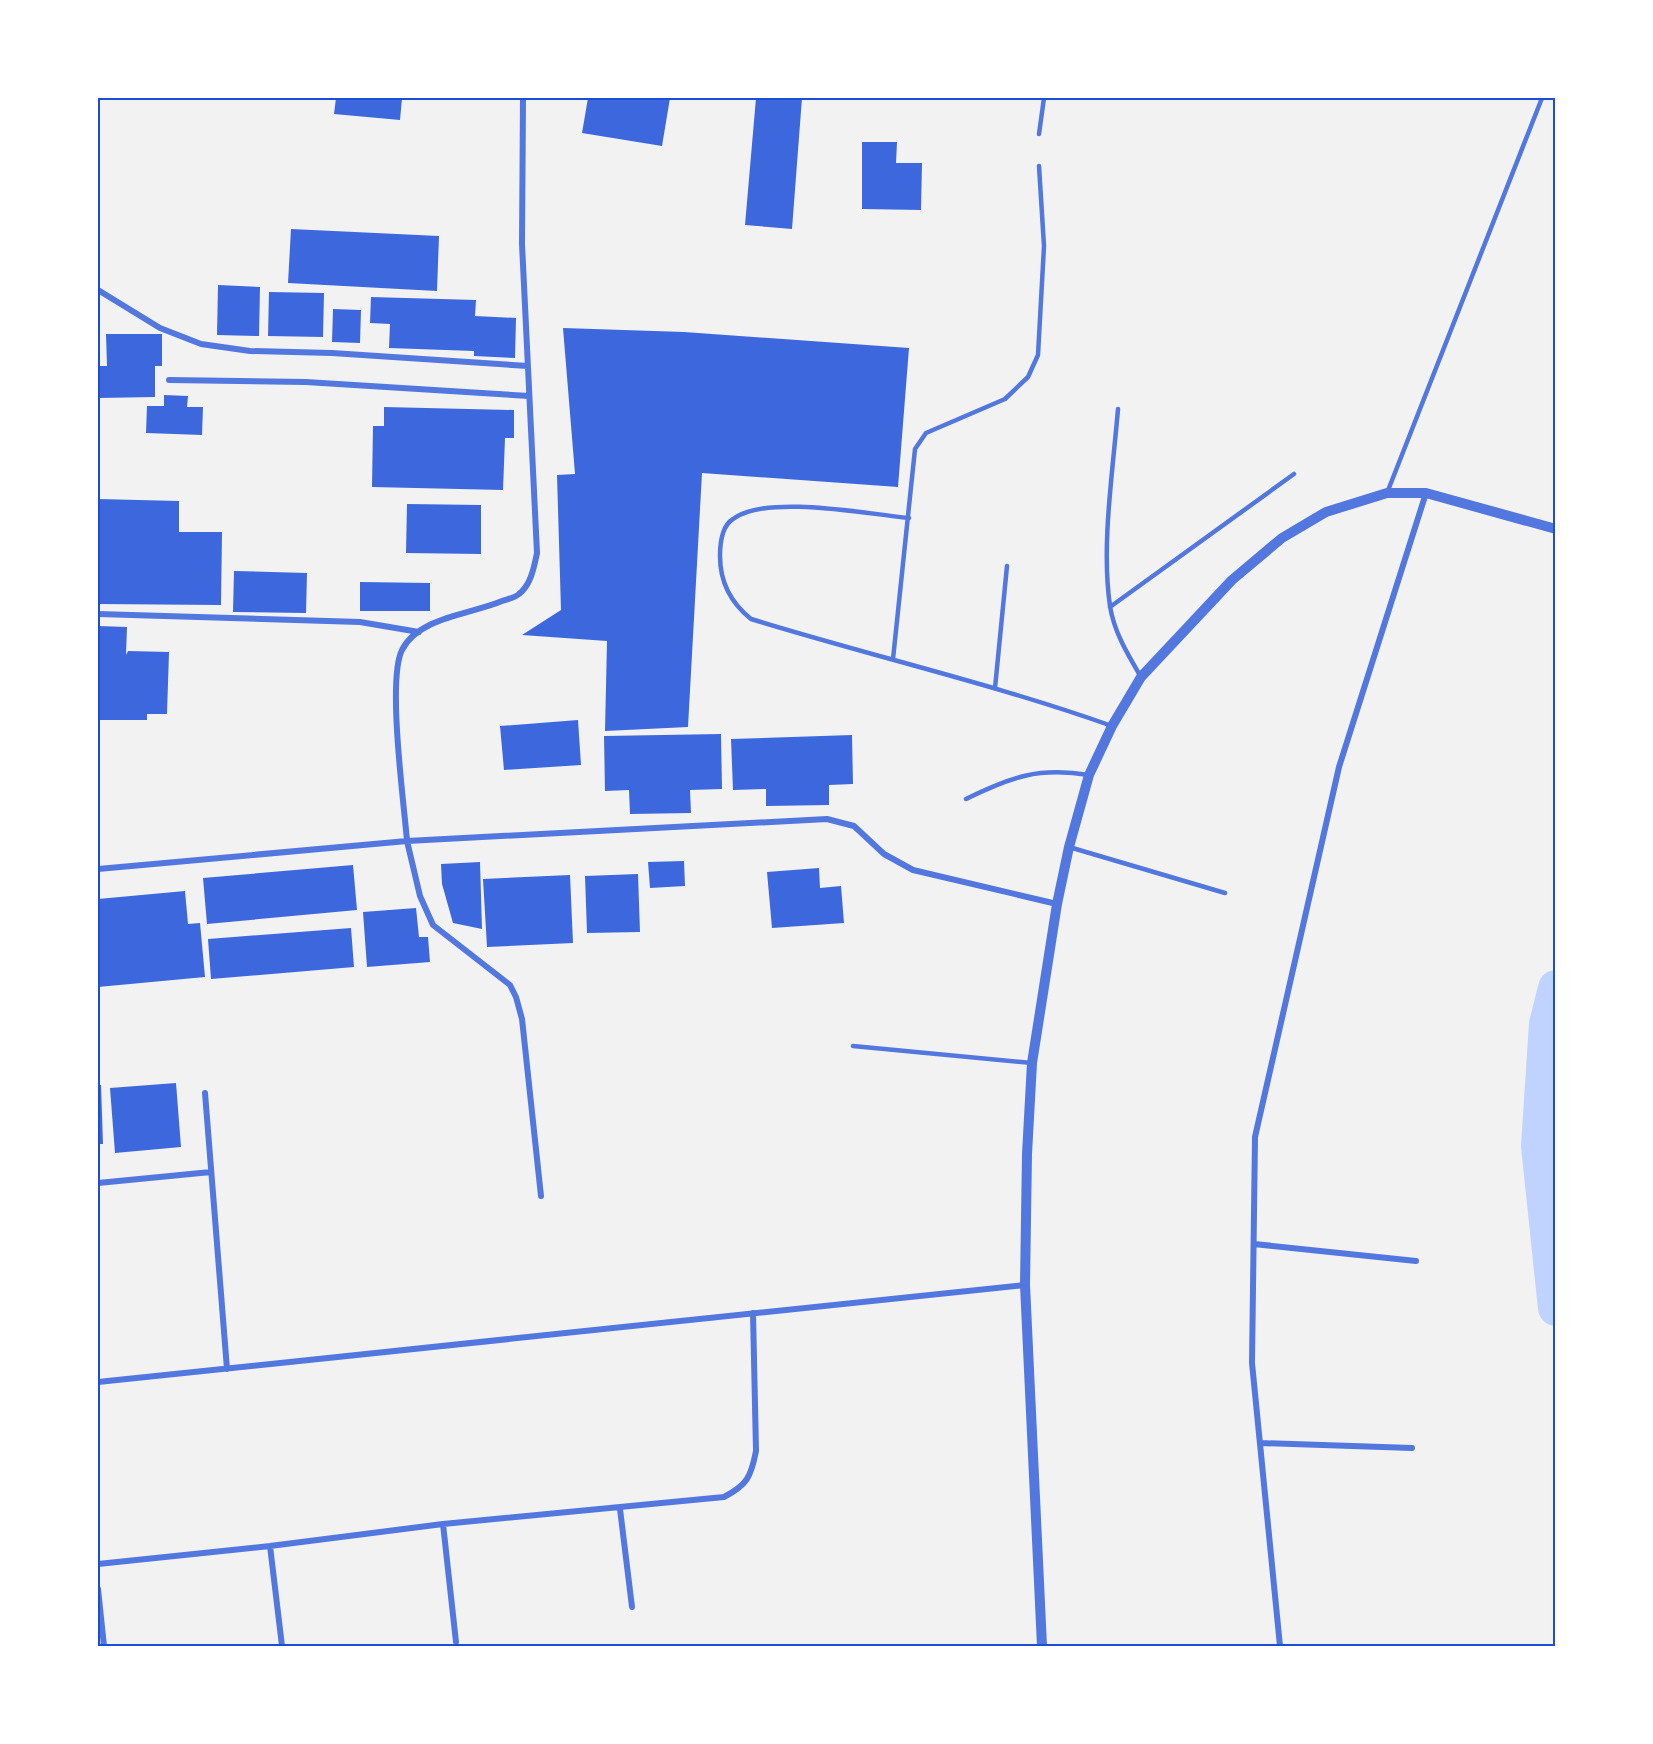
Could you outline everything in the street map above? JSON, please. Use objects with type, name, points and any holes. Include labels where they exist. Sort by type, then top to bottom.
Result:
[{"type":"street","points":[[523,98],[522,244],[537,553],[532,576],[519,594],[439,621],[419,632],[402,650],[396,672],[407,841],[420,896],[433,925],[510,985],[516,997],[522,1019],[541,1196]]},
{"type":"street","points":[[98,290],[160,328],[201,344],[250,351],[333,353],[528,366]]},
{"type":"street","points":[[169,380],[306,382],[529,396]]},
{"type":"street","points":[[1042,1647],[1025,1285],[1027,1154],[1032,1063],[1057,904],[1068,847],[1089,775],[1112,726],[1141,677],[1232,580],[1282,538],[1326,512],[1387,493],[1426,493],[1556,530]]},
{"type":"street","points":[[1280,1647],[1252,1363],[1255,1137],[1339,767],[1426,493]]},
{"type":"street","points":[[98,614],[360,622],[419,632]]},
{"type":"street","points":[[98,869],[407,841],[827,819],[854,826],[885,854],[913,870],[1057,904]]},
{"type":"street","points":[[205,1092],[227,1369]]},
{"type":"street","points":[[98,1183],[211,1172]]},
{"type":"street","points":[[1254,1244],[1416,1261]]},
{"type":"street","points":[[98,1382],[1025,1285]]},
{"type":"street","points":[[98,1564],[270,1546],[443,1524],[620,1509],[724,1497],[741,1488],[752,1473],[756,1451],[753,1313]]},
{"type":"street","points":[[1260,1443],[1412,1448]]},
{"type":"street","points":[[620,1509],[632,1607]]},
{"type":"street","points":[[443,1524],[456,1642]]},
{"type":"street","points":[[270,1546],[282,1647]]},
{"type":"street","points":[[98,1589],[104,1647]]},
{"type":"lane","points":[[1039,134],[1044,98]]},
{"type":"lane","points":[[1387,493],[1542,98]]},
{"type":"lane","points":[[893,659],[915,449],[926,433],[1005,399],[1028,377],[1038,355],[1044,246],[1039,166]]},
{"type":"lane","points":[[1118,409],[1108,536],[1110,607],[1122,645],[1141,677]]},
{"type":"lane","points":[[1110,607],[1294,474]]},
{"type":"lane","points":[[909,518],[803,506],[755,510],[732,519],[722,535],[724,585],[735,606],[751,619],[1034,698],[1112,726]]},
{"type":"lane","points":[[995,688],[1007,566]]},
{"type":"lane","points":[[966,800],[1001,782],[1034,772],[1064,771],[1089,775]]},
{"type":"lane","points":[[1068,847],[1225,893]]},
{"type":"lane","points":[[853,1046],[1032,1063]]},
{"type":"building","points":[[336,98],[402,98],[400,120],[334,114]]},
{"type":"building","points":[[588,98],[670,98],[662,146],[582,133]]},
{"type":"building","points":[[756,98],[802,98],[792,229],[745,225]]},
{"type":"building","points":[[862,142],[897,142],[896,163],[922,163],[921,210],[862,209]]},
{"type":"building","points":[[291,229],[439,236],[437,291],[288,283]]},
{"type":"building","points":[[218,285],[260,287],[259,336],[217,335]]},
{"type":"building","points":[[269,292],[324,293],[323,337],[268,336]]},
{"type":"building","points":[[371,297],[476,300],[475,316],[516,318],[515,358],[474,356],[474,351],[389,348],[390,324],[370,323]]},
{"type":"building","points":[[333,309],[361,310],[360,343],[332,342]]},
{"type":"building","points":[[563,328],[684,332],[909,348],[898,487],[702,473],[688,727],[605,731],[607,641],[522,635],[561,610],[557,475],[575,474]]},
{"type":"building","points":[[106,334],[162,334],[162,366],[155,366],[155,397],[98,398],[98,366],[107,366]]},
{"type":"building","points":[[164,395],[188,396],[187,407],[203,407],[202,435],[146,433],[147,406],[164,406]]},
{"type":"building","points":[[384,407],[514,410],[514,438],[505,438],[503,490],[372,487],[373,426],[384,426]]},
{"type":"building","points":[[98,499],[179,501],[179,532],[222,532],[221,605],[98,604]]},
{"type":"building","points":[[407,504],[481,505],[481,554],[406,553]]},
{"type":"building","points":[[234,571],[307,573],[306,613],[233,612]]},
{"type":"building","points":[[360,582],[430,583],[430,611],[360,611]]},
{"type":"building","points":[[98,626],[127,627],[126,655],[128,651],[169,652],[167,714],[147,714],[147,720],[98,720]]},
{"type":"building","points":[[578,720],[581,765],[504,770],[500,726]]},
{"type":"building","points":[[721,734],[722,789],[690,790],[691,813],[630,814],[629,790],[605,791],[604,736]]},
{"type":"building","points":[[852,735],[853,784],[829,785],[829,805],[766,806],[766,789],[733,790],[731,739]]},
{"type":"building","points":[[684,861],[685,886],[650,888],[648,862]]},
{"type":"building","points":[[480,862],[482,929],[453,923],[442,884],[441,864]]},
{"type":"building","points":[[353,865],[357,910],[207,924],[203,878]]},
{"type":"building","points":[[819,868],[820,888],[841,886],[844,923],[772,928],[767,872]]},
{"type":"building","points":[[638,874],[640,932],[587,933],[585,876]]},
{"type":"building","points":[[570,875],[573,943],[487,947],[483,879]]},
{"type":"building","points":[[185,891],[188,924],[200,923],[205,977],[98,987],[98,899]]},
{"type":"building","points":[[416,908],[419,937],[428,937],[430,962],[367,967],[363,912]]},
{"type":"building","points":[[351,928],[354,967],[211,979],[208,939]]},
{"type":"building","points":[[176,1083],[181,1147],[115,1153],[110,1088]]},
{"type":"building","points":[[98,1085],[101,1085],[103,1144],[98,1144]]},
{"type":"waterway","points":[[1556,988],[1547,1024],[1539,1146],[1556,1308]]}]
